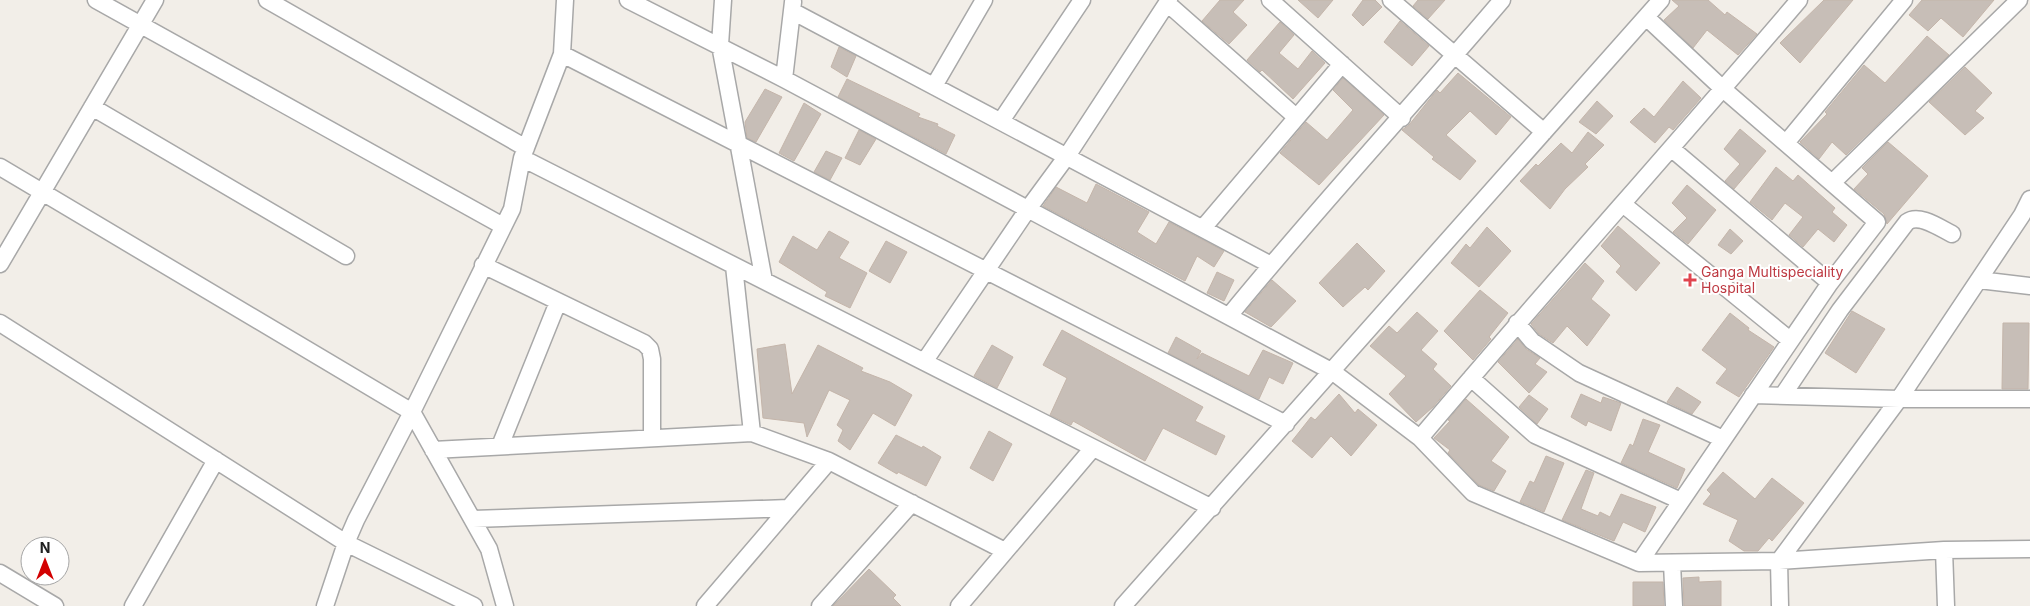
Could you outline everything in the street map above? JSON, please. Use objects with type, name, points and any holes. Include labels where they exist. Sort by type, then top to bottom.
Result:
[{"type":"street","points":[[96,0],[503,226]]},
{"type":"street","points":[[0,264],[155,0]]},
{"type":"street","points":[[267,0],[524,153],[734,266],[1212,508]]},
{"type":"street","points":[[325,606],[346,543],[512,209],[524,153],[562,54],[565,0]]},
{"type":"street","points":[[628,0],[659,7],[720,45],[1333,372],[1420,438],[1473,493],[1639,564],[1779,561],[1944,550],[2030,549]]},
{"type":"street","points":[[723,0],[720,45],[764,281]]},
{"type":"street","points":[[934,86],[984,0]]},
{"type":"street","points":[[1001,121],[1082,0]]},
{"type":"street","points":[[1270,0],[1402,118]]},
{"type":"street","points":[[1229,316],[1271,265],[1402,118],[1502,0]]},
{"type":"street","points":[[1123,606],[1333,372],[1661,0]]},
{"type":"street","points":[[1420,438],[1517,324],[1624,205],[1799,0]]},
{"type":"street","points":[[1786,143],[1904,0]]},
{"type":"street","points":[[1832,184],[2019,0]]},
{"type":"street","points":[[1394,1],[1544,132]]},
{"type":"street","points":[[924,362],[1028,208],[1067,156],[1168,2],[1296,117]]},
{"type":"street","points":[[784,79],[792,5],[934,86],[1271,265]]},
{"type":"street","points":[[1639,564],[1790,340],[1830,283],[1877,222],[1723,89],[1646,17]]},
{"type":"street","points":[[562,54],[1286,424]]},
{"type":"street","points":[[1203,228],[1342,64]]},
{"type":"street","points":[[92,107],[346,256]]},
{"type":"street","points":[[1672,149],[1830,283]]},
{"type":"street","points":[[0,167],[43,190],[412,412],[489,549],[505,606]]},
{"type":"street","points":[[1780,606],[1779,561],[1899,399],[2022,215],[2030,199]]},
{"type":"street","points":[[1624,205],[1790,340]]},
{"type":"street","points":[[1783,395],[1840,310],[1907,222],[1912,218],[1918,219],[1952,234]]},
{"type":"street","points":[[483,265],[644,343],[650,349],[652,359],[652,438]]},
{"type":"street","points":[[734,266],[752,433]]},
{"type":"street","points":[[1979,280],[2030,286]]},
{"type":"street","points":[[500,446],[558,302]]},
{"type":"street","points":[[0,323],[346,543],[474,606]]},
{"type":"street","points":[[1517,324],[1532,341],[1580,373],[1723,439]]},
{"type":"street","points":[[1471,378],[1535,435],[1681,501]]},
{"type":"street","points":[[1753,395],[1899,399],[2030,399]]},
{"type":"street","points":[[433,450],[752,433],[829,461],[1006,552]]},
{"type":"street","points":[[959,606],[1093,448]]},
{"type":"street","points":[[133,606],[216,460]]},
{"type":"street","points":[[705,606],[829,461]]},
{"type":"street","points":[[820,606],[912,503]]},
{"type":"street","points":[[472,519],[789,508]]},
{"type":"street","points":[[1944,550],[1946,606]]},
{"type":"street","points":[[1672,563],[1674,606]]},
{"type":"street","points":[[0,572],[55,606]]},
{"type":"building","points":[[1220,0],[1244,0],[1233,12],[1247,25],[1229,44],[1202,21]]},
{"type":"building","points":[[1298,0],[1333,0],[1318,18]]},
{"type":"building","points":[[1363,0],[1375,0],[1382,7],[1363,26],[1352,15]]},
{"type":"building","points":[[1418,0],[1445,0],[1428,19],[1413,6]]},
{"type":"building","points":[[1672,0],[1708,0],[1725,15],[1727,12],[1757,34],[1738,55],[1707,30],[1693,48],[1664,20],[1679,6]]},
{"type":"building","points":[[1824,0],[1853,0],[1800,63],[1780,43]]},
{"type":"building","points":[[1922,0],[1994,0],[1963,37],[1941,18],[1928,31],[1909,15]]},
{"type":"building","points":[[1400,21],[1429,46],[1412,66],[1384,42]]},
{"type":"building","points":[[1280,22],[1294,35],[1279,53],[1298,69],[1312,51],[1325,63],[1293,99],[1262,70],[1260,72],[1247,60]]},
{"type":"building","points":[[1927,36],[1949,55],[1846,155],[1832,142],[1819,159],[1800,142],[1827,114],[1825,112],[1864,65],[1885,83]]},
{"type":"building","points":[[839,47],[856,56],[847,77],[831,67]]},
{"type":"building","points":[[1965,67],[1992,93],[1975,111],[1984,118],[1965,135],[1929,102]]},
{"type":"building","points":[[1458,73],[1511,117],[1496,135],[1470,111],[1446,135],[1476,161],[1460,180],[1432,159],[1434,157],[1402,130],[1409,125],[1437,90],[1440,93]]},
{"type":"building","points":[[1343,78],[1384,115],[1319,185],[1280,153],[1306,122],[1327,140],[1353,110],[1333,90]]},
{"type":"building","points":[[847,79],[920,114],[918,117],[938,124],[937,126],[955,135],[946,154],[838,97]]},
{"type":"building","points":[[1683,81],[1701,98],[1673,130],[1669,127],[1655,143],[1630,122],[1644,108],[1654,117]]},
{"type":"building","points":[[765,89],[782,97],[756,142],[747,138],[745,122]]},
{"type":"building","points":[[1597,101],[1613,116],[1596,134],[1579,122]]},
{"type":"building","points":[[804,103],[821,114],[794,161],[779,153]]},
{"type":"building","points":[[1740,129],[1766,151],[1734,189],[1725,181],[1740,164],[1724,149]]},
{"type":"building","points":[[859,130],[876,139],[860,165],[845,158]]},
{"type":"building","points":[[1588,132],[1604,145],[1585,164],[1588,167],[1565,189],[1550,209],[1520,181],[1536,164],[1538,166],[1561,143],[1572,153]]},
{"type":"building","points":[[1888,142],[1928,176],[1887,224],[1884,214],[1854,189],[1868,174],[1862,168]]},
{"type":"building","points":[[826,151],[842,158],[830,180],[814,172]]},
{"type":"building","points":[[1776,167],[1793,181],[1798,175],[1835,208],[1832,212],[1847,225],[1834,242],[1818,229],[1803,247],[1789,235],[1803,217],[1785,203],[1772,220],[1750,202]]},
{"type":"building","points":[[1096,184],[1149,212],[1137,232],[1156,244],[1169,222],[1224,251],[1214,267],[1197,256],[1185,281],[1043,206],[1056,187],[1087,203]]},
{"type":"building","points":[[1687,185],[1716,210],[1688,244],[1673,232],[1687,218],[1672,203]]},
{"type":"building","points":[[1618,226],[1660,263],[1636,291],[1616,272],[1621,266],[1601,246]]},
{"type":"building","points":[[1487,227],[1511,251],[1479,287],[1451,263],[1466,244],[1470,248]]},
{"type":"building","points":[[1730,229],[1743,241],[1731,254],[1718,245]]},
{"type":"building","points":[[829,231],[849,242],[839,258],[867,273],[850,308],[825,296],[827,292],[779,262],[793,236],[817,250]]},
{"type":"building","points":[[886,241],[907,252],[890,283],[869,271]]},
{"type":"building","points":[[1357,243],[1385,271],[1368,290],[1365,287],[1343,307],[1319,283]]},
{"type":"building","points":[[1585,263],[1604,281],[1591,299],[1610,315],[1587,346],[1567,326],[1553,343],[1539,334],[1531,324]]},
{"type":"building","points":[[1217,272],[1234,280],[1224,301],[1207,293]]},
{"type":"building","points":[[1272,280],[1296,301],[1271,327],[1245,312]]},
{"type":"building","points":[[1480,290],[1508,313],[1489,337],[1491,339],[1473,360],[1444,331]]},
{"type":"building","points":[[1852,311],[1885,329],[1856,373],[1825,353]]},
{"type":"building","points":[[1417,312],[1438,331],[1421,350],[1437,364],[1433,369],[1451,386],[1433,407],[1416,422],[1389,394],[1406,376],[1370,346],[1389,326],[1397,333]]},
{"type":"building","points":[[1730,313],[1749,328],[1748,330],[1774,347],[1739,397],[1716,383],[1727,369],[1702,350]]},
{"type":"building","points":[[2003,323],[2029,323],[2028,389],[2002,389]]},
{"type":"building","points":[[1062,330],[1203,407],[1195,421],[1225,436],[1216,455],[1163,428],[1145,461],[1073,421],[1071,425],[1050,415],[1067,378],[1043,365]]},
{"type":"building","points":[[1176,337],[1201,351],[1197,359],[1202,353],[1249,376],[1263,350],[1293,363],[1283,384],[1269,377],[1259,399],[1168,353]]},
{"type":"building","points":[[1518,339],[1526,349],[1540,358],[1535,364],[1547,372],[1529,393],[1498,362]]},
{"type":"building","points":[[785,344],[792,394],[818,345],[863,368],[861,371],[890,382],[912,395],[895,426],[873,413],[850,450],[838,441],[843,430],[837,425],[850,400],[829,390],[807,437],[804,423],[763,418],[757,349]]},
{"type":"building","points":[[992,345],[1013,357],[997,388],[974,376]]},
{"type":"building","points":[[1677,387],[1701,402],[1692,414],[1667,402]]},
{"type":"building","points":[[1339,394],[1355,413],[1358,409],[1377,425],[1351,456],[1331,436],[1312,458],[1292,441],[1311,417],[1315,420]]},
{"type":"building","points":[[1581,394],[1601,403],[1603,397],[1621,403],[1611,431],[1588,421],[1586,426],[1571,417]]},
{"type":"building","points":[[1529,395],[1548,409],[1537,424],[1519,407]]},
{"type":"building","points":[[1466,399],[1509,437],[1491,461],[1506,471],[1494,491],[1479,485],[1448,453],[1450,450],[1434,438],[1450,421],[1448,420]]},
{"type":"building","points":[[1643,419],[1660,425],[1648,452],[1685,469],[1677,488],[1621,463],[1630,444],[1633,446]]},
{"type":"building","points":[[989,431],[1012,444],[993,481],[970,468]]},
{"type":"building","points":[[896,435],[922,448],[923,446],[941,457],[926,486],[898,472],[897,474],[878,463]]},
{"type":"building","points":[[1546,456],[1564,463],[1544,512],[1520,502],[1530,481],[1534,483]]},
{"type":"building","points":[[1586,470],[1594,473],[1581,509],[1598,516],[1600,512],[1610,517],[1621,494],[1656,507],[1645,532],[1623,522],[1614,541],[1562,520]]},
{"type":"building","points":[[1723,472],[1755,499],[1772,478],[1804,503],[1772,541],[1769,538],[1758,551],[1744,551],[1729,541],[1738,520],[1703,504],[1711,494],[1707,490]]},
{"type":"building","points":[[869,569],[896,595],[893,598],[901,606],[833,606]]},
{"type":"building","points":[[1699,577],[1699,582],[1721,581],[1721,606],[1684,606],[1683,578]]},
{"type":"building","points":[[1633,582],[1663,582],[1664,606],[1633,606]]},
{"type":"place","name":"Ganga Multispeciality Hospital","points":[[1690,280]]}]
